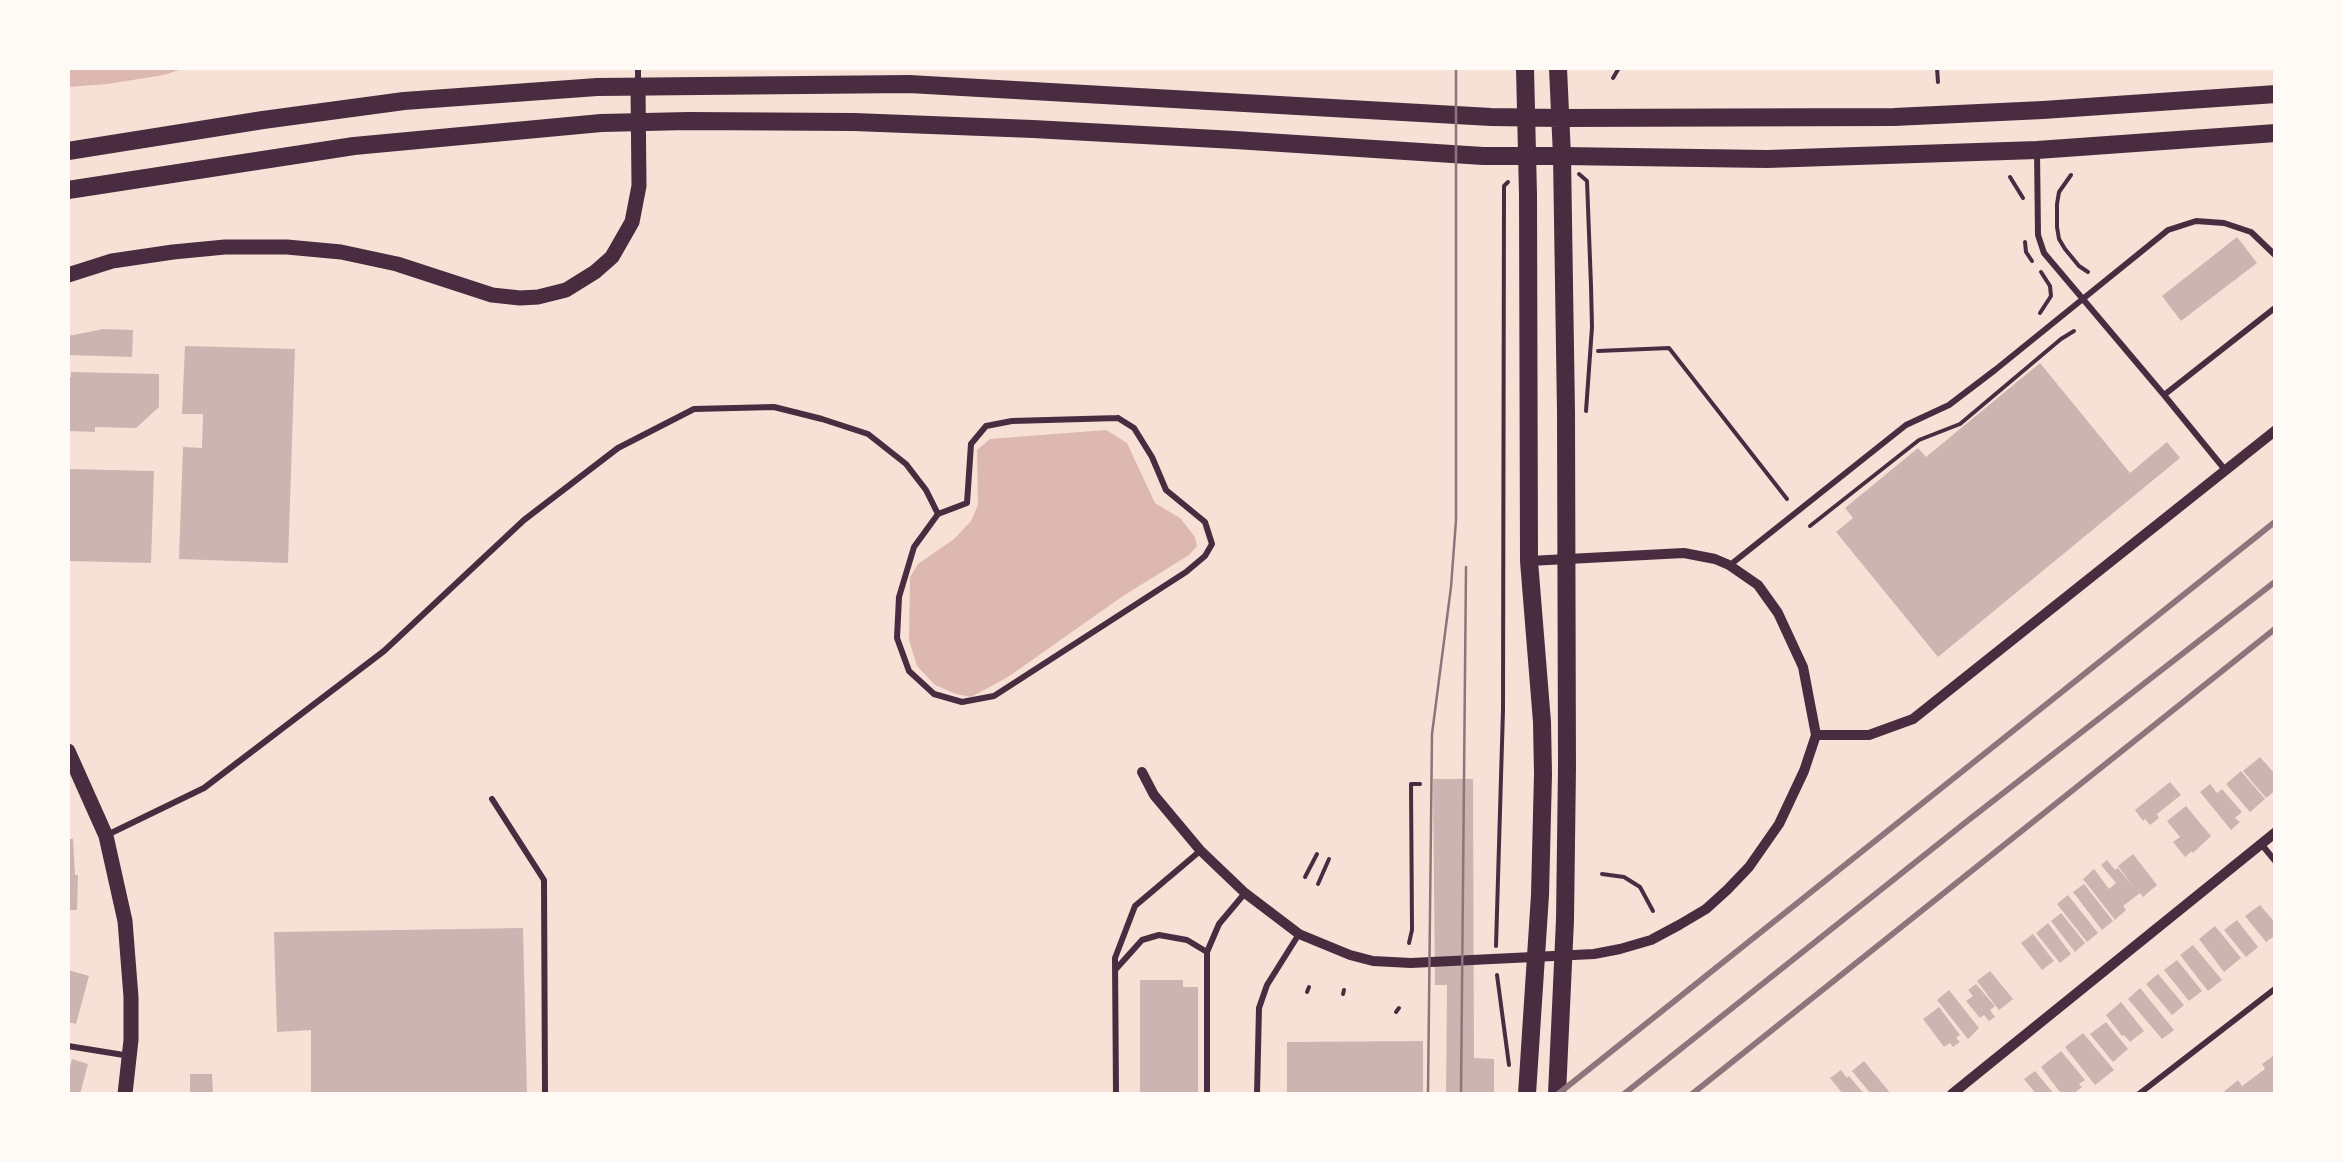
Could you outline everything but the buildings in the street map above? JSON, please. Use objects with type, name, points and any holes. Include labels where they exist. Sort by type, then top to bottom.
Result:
[{"type":"main road","points":[[1524,68],[1529,561],[1542,774],[1540,896],[1528,1094]]},
{"type":"main road","points":[[1557,1094],[1565,920],[1567,559],[1558,68]]},
{"type":"main road","points":[[68,151],[404,101],[597,86],[638,77],[909,84],[1526,118],[1894,117],[2276,94]]},
{"type":"main road","points":[[68,190],[354,146],[637,122],[894,124],[1217,138],[1483,156],[1767,159],[2037,150],[2276,134]]},
{"type":"street","points":[[68,275],[112,261],[173,252],[287,247],[341,252],[397,264],[492,295],[538,298],[566,290],[612,257],[632,222],[639,186],[638,77]]},
{"type":"street","points":[[1816,735],[1869,734],[1913,719],[2276,430]]},
{"type":"street","points":[[1142,772],[1154,794],[1200,850],[1245,893],[1299,934],[1328,948],[1367,960],[1411,963],[1594,954],[1651,940],[1706,908],[1727,890],[1749,867],[1779,824],[1816,735],[1803,667],[1778,613],[1758,586],[1729,565],[1684,553],[1529,561]]},
{"type":"street","points":[[68,751],[106,836],[121,897],[132,998],[125,1094]]},
{"type":"street","points":[[1952,1094],[2276,832]]},
{"type":"lane","points":[[2037,150],[2040,244],[2044,253],[2226,471]]},
{"type":"lane","points":[[1729,565],[1906,425],[1953,402],[2168,230],[2196,222],[2224,223],[2251,232],[2276,256]]},
{"type":"lane","points":[[2164,395],[2276,307]]},
{"type":"lane","points":[[106,836],[204,788],[384,651],[540,508],[618,448],[694,409],[774,407],[868,434],[906,464],[938,514]]},
{"type":"lane","points":[[1118,418],[1134,428],[1166,490],[1205,522],[1212,544],[1205,556],[1186,572],[994,696],[962,702],[934,694],[909,671],[897,638],[899,596],[914,548],[938,514],[967,503],[971,444],[986,426],[1012,420],[1118,418]]},
{"type":"lane","points":[[492,799],[544,880],[545,1094]]},
{"type":"lane","points":[[2261,844],[2276,862]]},
{"type":"lane","points":[[1116,1094],[1115,958],[1136,906],[1200,850]]},
{"type":"lane","points":[[1207,1094],[1207,952],[1219,924],[1245,893]]},
{"type":"lane","points":[[1116,970],[1142,940],[1160,934],[1186,940],[1207,952]]},
{"type":"lane","points":[[1257,1094],[1259,1008],[1268,984],[1299,934]]},
{"type":"lane","points":[[2139,1094],[2276,988]]},
{"type":"lane","points":[[68,1046],[130,1056]]},
{"type":"path","points":[[1613,78],[1618,68]]},
{"type":"path","points":[[1936,68],[1938,82]]},
{"type":"path","points":[[2071,175],[2060,192],[2056,227],[2065,249],[2088,272]]},
{"type":"path","points":[[1586,419],[1592,327],[1588,194]]},
{"type":"path","points":[[1496,956],[1503,710],[1504,196]]},
{"type":"path","points":[[1810,526],[1919,440],[1960,424],[2074,331]]},
{"type":"path","points":[[1598,351],[1669,348],[1787,500]]},
{"type":"path","points":[[1408,943],[1412,930],[1411,784],[1420,784]]},
{"type":"path","points":[[1305,878],[1317,854]]},
{"type":"path","points":[[1318,884],[1329,859]]},
{"type":"path","points":[[1602,874],[1624,877],[1640,887],[1653,911]]},
{"type":"path","points":[[1497,971],[1510,1072]]},
{"type":"shaded area","points":[[68,68],[185,68],[164,75],[68,87]]},
{"type":"shaded area","points":[[1106,430],[1127,443],[1155,503],[1180,518],[1197,546],[1008,677],[971,697],[935,685],[917,666],[909,640],[910,577],[918,564],[954,539],[971,521],[978,505],[977,450],[990,439]]},
{"type":"tram line","points":[[1428,1094],[1432,734],[1456,520],[1456,68]]},
{"type":"tram line","points":[[1461,1094],[1466,567]]},
{"type":"railway","points":[[1558,1094],[2276,521]]},
{"type":"railway","points":[[1624,1094],[2276,581]]},
{"type":"railway","points":[[1692,1094],[2276,628]]}]
